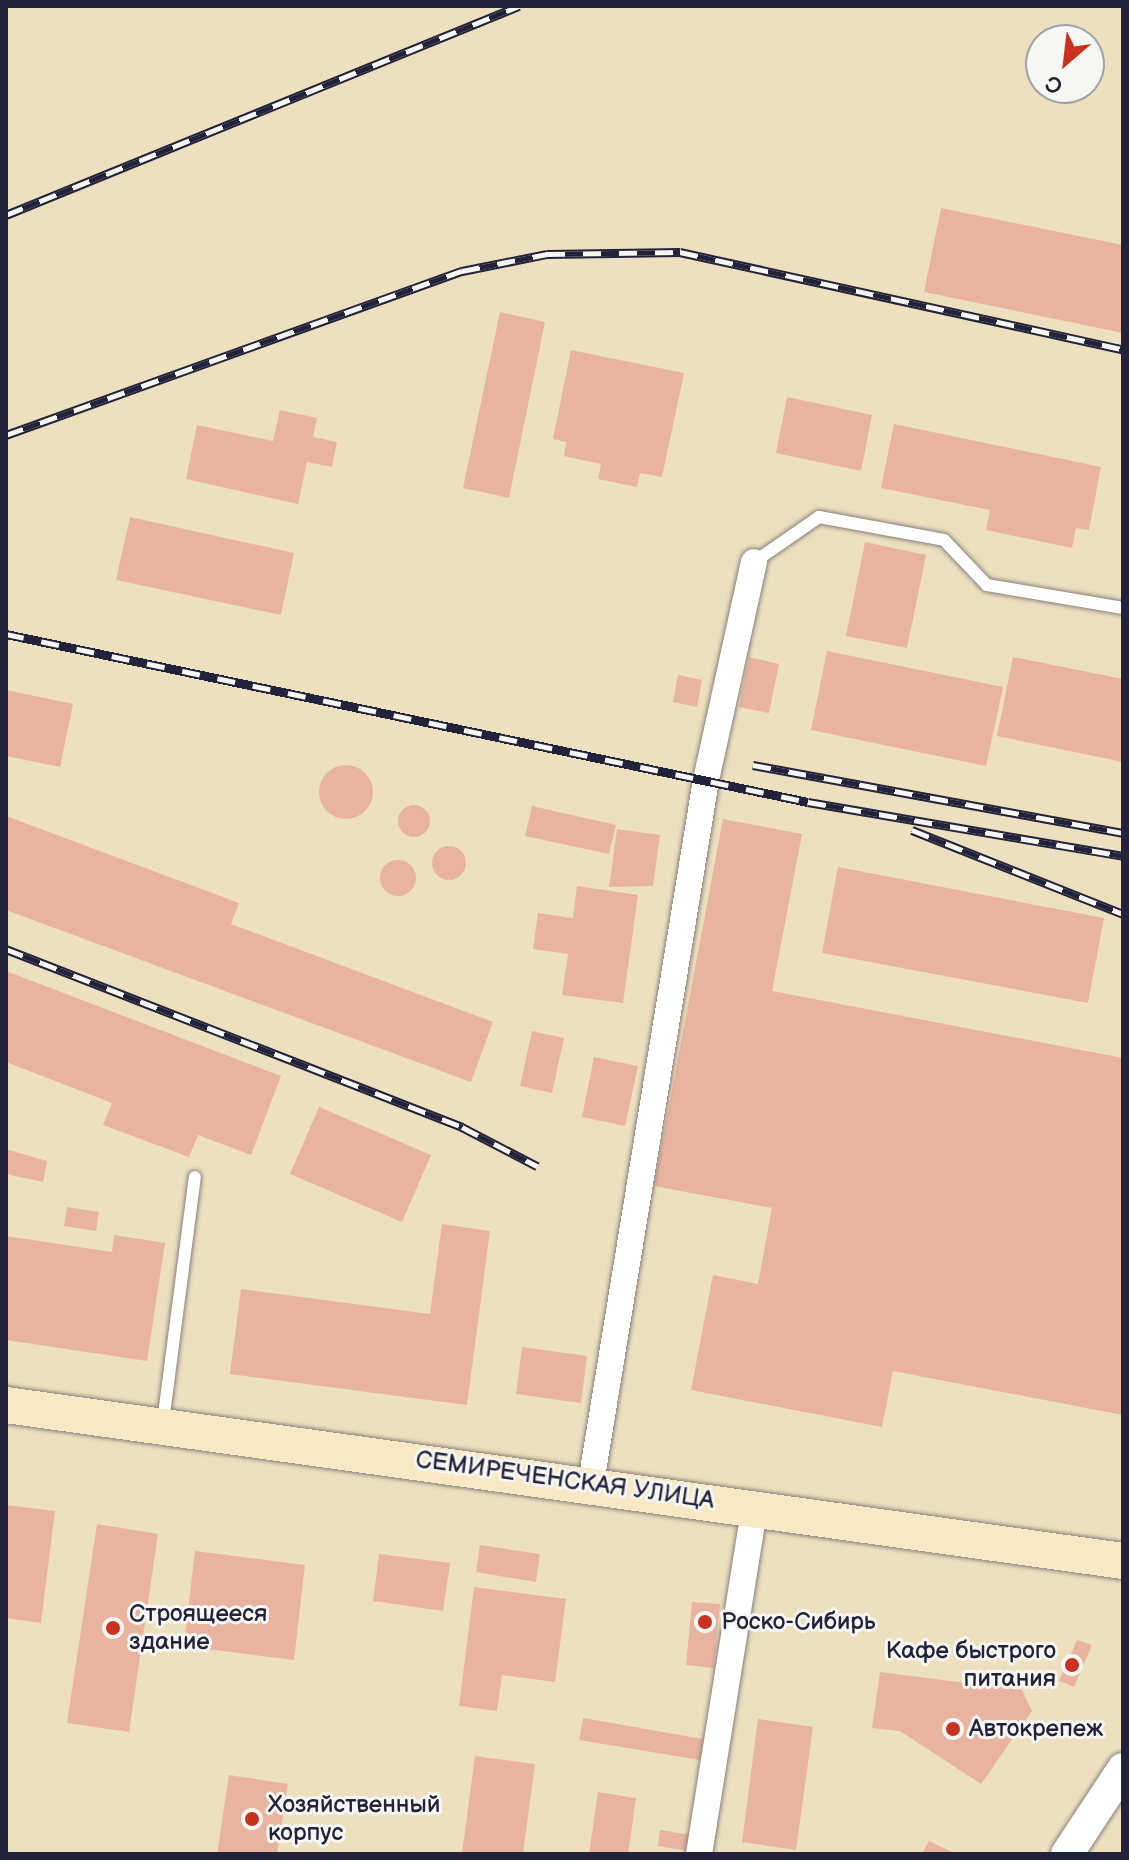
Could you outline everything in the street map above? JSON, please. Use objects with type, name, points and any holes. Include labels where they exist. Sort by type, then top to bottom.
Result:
[{"type":"main road","name":"СЕМИРЕЧЕНСКАЯ УЛИЦА","points":[[6,1405],[755,1505],[1123,1561]]},
{"type":"street","points":[[591,1483],[706,780],[754,562]]},
{"type":"street","points":[[699,1854],[755,1505]]},
{"type":"street","points":[[1067,1854],[1123,1769]]},
{"type":"lane","points":[[754,562],[819,517],[944,540],[987,585],[1123,608]]},
{"type":"lane","points":[[162,1426],[195,1177]]},
{"type":"building","points":[[941,208],[1123,245],[1123,333],[924,292]]},
{"type":"building","points":[[500,312],[545,322],[509,498],[463,488]]},
{"type":"building","points":[[571,350],[684,373],[662,477],[640,473],[637,487],[598,479],[601,464],[564,456],[566,442],[553,439]]},
{"type":"building","points":[[787,397],[872,415],[861,471],[776,453]]},
{"type":"building","points":[[280,410],[317,418],[313,437],[337,442],[332,467],[307,462],[298,504],[186,479],[197,425],[273,441]]},
{"type":"building","points":[[894,424],[1101,467],[1089,530],[1076,528],[1072,548],[986,530],[990,510],[881,488]]},
{"type":"building","points":[[130,517],[294,553],[281,615],[116,580]]},
{"type":"building","points":[[865,542],[926,555],[907,648],[846,636]]},
{"type":"building","points":[[827,651],[1003,687],[986,766],[811,730]]},
{"type":"building","points":[[749,657],[779,664],[769,713],[739,707]]},
{"type":"building","points":[[1013,657],[1123,679],[1123,762],[997,736]]},
{"type":"building","points":[[678,675],[702,680],[697,707],[673,702]]},
{"type":"building","points":[[6,690],[73,704],[60,767],[6,756]]},
{"type":"building","points":[[346,765],[365,773],[373,792],[365,811],[346,819],[327,811],[319,792],[327,773]]},
{"type":"building","points":[[414,805],[425,810],[430,821],[425,832],[414,837],[403,832],[398,821],[403,810]]},
{"type":"building","points":[[532,806],[616,825],[609,854],[525,836]]},
{"type":"building","points":[[6,816],[239,903],[231,924],[493,1022],[471,1082],[6,910]]},
{"type":"building","points":[[723,819],[802,834],[772,991],[1123,1058],[1123,1415],[893,1371],[882,1427],[691,1390],[713,1275],[758,1284],[772,1208],[654,1186]]},
{"type":"building","points":[[617,829],[660,835],[653,886],[609,887]]},
{"type":"building","points":[[449,846],[461,851],[466,863],[461,875],[449,880],[437,875],[432,863],[437,851]]},
{"type":"building","points":[[398,860],[410,866],[416,878],[410,890],[398,896],[386,890],[380,878],[386,866]]},
{"type":"building","points":[[838,867],[1104,918],[1088,1003],[822,953]]},
{"type":"building","points":[[577,886],[638,895],[623,1003],[562,995],[568,954],[533,949],[538,913],[573,918]]},
{"type":"building","points":[[6,971],[281,1076],[251,1155],[198,1135],[189,1157],[103,1125],[112,1103],[6,1062]]},
{"type":"building","points":[[532,1031],[564,1038],[552,1093],[520,1086]]},
{"type":"building","points":[[594,1057],[638,1066],[625,1126],[582,1117]]},
{"type":"building","points":[[319,1107],[431,1155],[402,1222],[290,1174]]},
{"type":"building","points":[[6,1149],[47,1161],[43,1182],[6,1174]]},
{"type":"building","points":[[67,1207],[99,1212],[96,1231],[64,1226]]},
{"type":"building","points":[[442,1224],[490,1231],[467,1405],[230,1374],[241,1289],[430,1314]]},
{"type":"building","points":[[114,1235],[165,1243],[147,1361],[6,1340],[6,1236],[112,1252]]},
{"type":"building","points":[[522,1347],[587,1356],[581,1403],[516,1394]]},
{"type":"building","points":[[6,1505],[55,1511],[41,1623],[6,1618]]},
{"type":"building","name":"Строящееся здание","points":[[97,1524],[158,1534],[129,1732],[67,1723]]},
{"type":"building","points":[[480,1545],[540,1554],[536,1582],[476,1572]]},
{"type":"building","points":[[195,1551],[305,1565],[294,1660],[184,1646]]},
{"type":"building","points":[[379,1554],[450,1563],[443,1611],[373,1601]]},
{"type":"building","points":[[474,1587],[566,1599],[555,1682],[502,1675],[497,1711],[459,1706]]},
{"type":"building","points":[[692,1602],[720,1604],[714,1668],[686,1665]]},
{"type":"building","points":[[1077,1640],[1092,1645],[1074,1687],[1059,1681]]},
{"type":"building","name":"Автокрепеж","points":[[880,1672],[1022,1690],[1032,1711],[981,1784],[900,1731],[872,1728]]},
{"type":"building","points":[[583,1718],[703,1739],[700,1760],[579,1740]]},
{"type":"building","points":[[758,1719],[813,1727],[796,1850],[742,1842]]},
{"type":"building","points":[[475,1756],[535,1764],[523,1854],[462,1854]]},
{"type":"building","name":"Хозяйственный корпус","points":[[229,1775],[288,1784],[277,1854],[217,1854]]},
{"type":"building","points":[[598,1792],[636,1798],[628,1854],[589,1854]]},
{"type":"building","points":[[660,1830],[691,1835],[688,1851],[658,1846]]},
{"type":"building","points":[[929,1841],[956,1854],[922,1854]]},
{"type":"railway","points":[[6,215],[519,6]]},
{"type":"railway","points":[[6,435],[462,271],[547,254],[680,252],[1123,349]]},
{"type":"railway","points":[[6,634],[808,802],[1123,856]]},
{"type":"railway","points":[[753,765],[1123,833]]},
{"type":"railway","points":[[912,830],[1123,914]]},
{"type":"railway","points":[[6,949],[462,1127],[537,1166]]},
{"type":"place","name":"Роско-Сибирь","points":[[705,1622]]},
{"type":"place","name":"Строящееся здание","points":[[113,1628]]},
{"type":"place","name":"Кафе быстрого питания","points":[[1072,1665]]},
{"type":"place","name":"Автокрепеж","points":[[953,1729]]},
{"type":"place","name":"Хозяйственный корпус","points":[[252,1819]]}]
